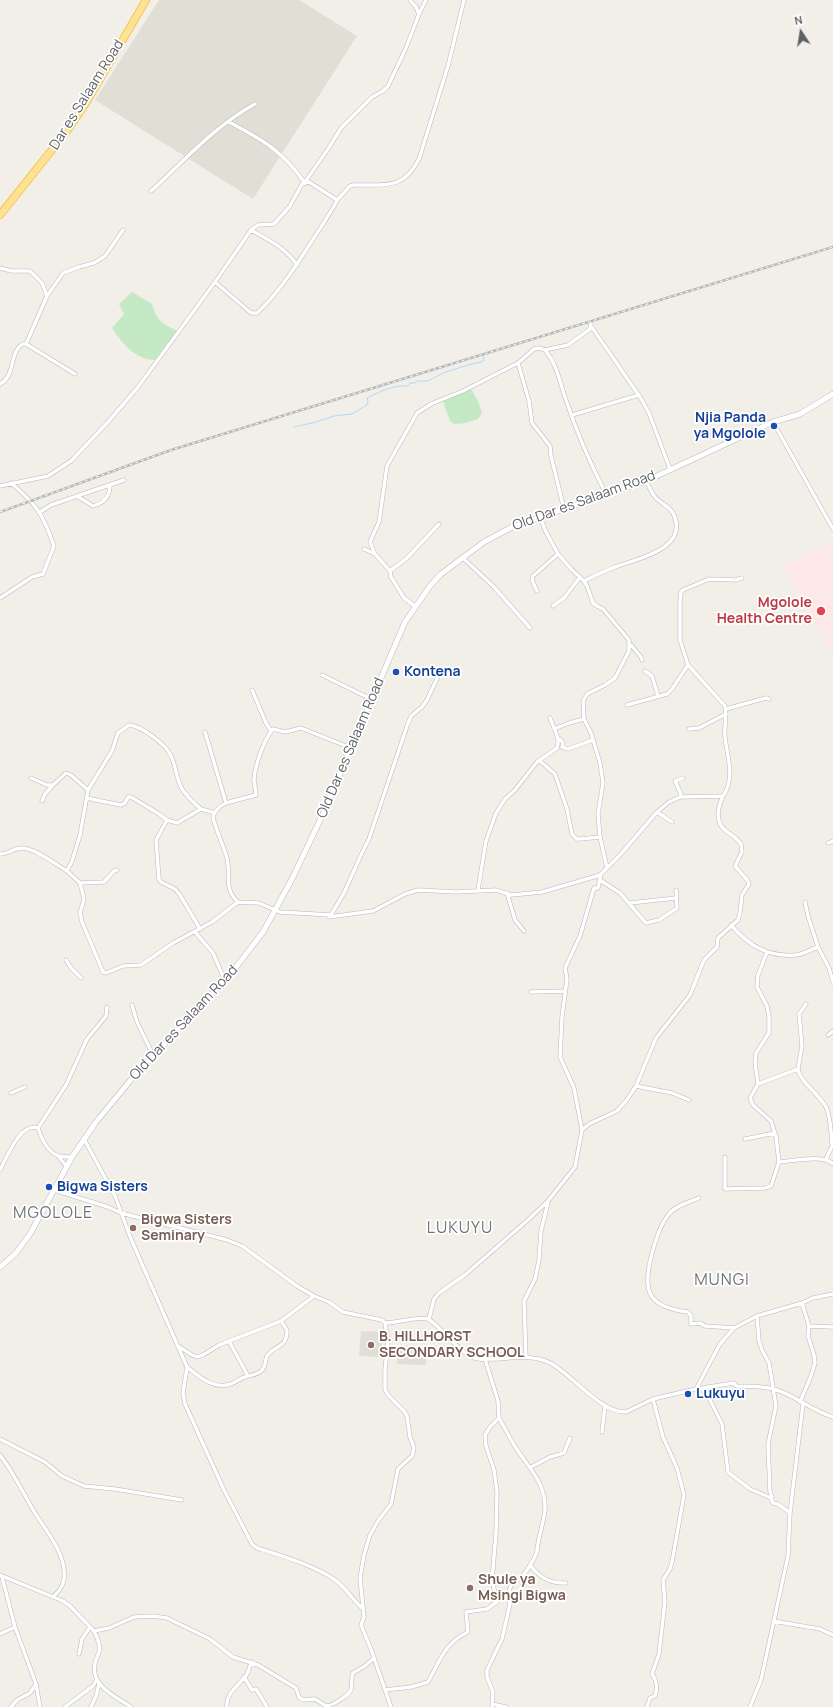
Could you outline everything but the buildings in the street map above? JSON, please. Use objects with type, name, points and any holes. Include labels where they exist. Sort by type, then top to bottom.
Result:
[{"type":"highway","name":"Dar es Salaam Road","points":[[0,215],[56,146],[86,103],[146,0]]},
{"type":"highway","name":"Dar es Salaam Road","points":[[0,208],[20,187],[23,186]]},
{"type":"street","points":[[410,0],[416,7],[418,14]]},
{"type":"street","points":[[0,486],[48,476],[71,461],[108,422],[138,387],[216,282],[251,230],[258,225],[274,224],[290,206],[300,186],[328,149],[341,128],[372,97],[388,86],[404,54],[418,14],[426,0]]},
{"type":"street","points":[[216,282],[254,314],[263,307],[297,265],[338,200],[350,186],[399,182],[407,177],[414,169],[419,159],[446,74],[464,0]]},
{"type":"street","points":[[151,191],[208,138],[244,110],[255,104]]},
{"type":"street","points":[[229,122],[274,148],[295,169],[304,182],[308,182],[338,200]]},
{"type":"street","points":[[0,384],[8,378],[17,349],[26,344],[47,296],[63,273],[94,264],[105,256],[123,230]]},
{"type":"street","points":[[251,230],[281,248],[292,257],[297,265]]},
{"type":"street","points":[[0,268],[11,271],[30,271],[42,283],[47,296]]},
{"type":"street","points":[[374,554],[370,542],[379,522],[387,466],[400,442],[406,435],[412,420],[417,413],[431,404],[463,391],[518,363],[534,349],[539,348],[545,350],[568,345],[590,329],[591,324],[597,336],[639,395],[652,420],[670,469]]},
{"type":"street","points":[[26,344],[75,374]]},
{"type":"street","points":[[545,350],[554,362],[589,459],[606,494]]},
{"type":"street","points":[[518,363],[529,401],[532,423],[550,446],[564,509]]},
{"type":"street","name":"Old Dar es Salaam Road","points":[[0,1267],[16,1253],[30,1234],[72,1158],[96,1122],[134,1076],[154,1057],[225,981],[254,944],[275,910],[322,816],[405,622],[430,586],[441,574],[484,542],[520,523],[646,481],[773,422],[800,414],[833,394]]},
{"type":"street","points":[[572,415],[639,395]]},
{"type":"street","points":[[773,422],[833,529]]},
{"type":"street","points":[[40,512],[51,505],[124,480]]},
{"type":"street","points":[[584,581],[613,567],[651,555],[663,548],[672,540],[676,527],[673,512],[655,497],[646,481]]},
{"type":"street","points":[[0,598],[32,577],[43,574],[54,546],[40,512],[31,500],[11,483]]},
{"type":"street","points":[[77,496],[93,506],[102,504],[108,496],[110,485]]},
{"type":"street","points":[[540,516],[545,530],[558,554],[584,581],[593,603],[603,609],[630,640],[631,645],[642,660]]},
{"type":"street","points":[[390,571],[407,558],[439,524]]},
{"type":"street","points":[[364,549],[374,554],[390,571],[391,577],[404,598],[416,607]]},
{"type":"street","points":[[537,591],[532,580],[533,576],[558,554]]},
{"type":"street","points":[[463,558],[494,587],[530,628]]},
{"type":"street","points":[[553,606],[564,598],[580,577]]},
{"type":"street","points":[[582,1130],[589,1124],[617,1111],[626,1101],[636,1086],[656,1038],[690,994],[704,960],[717,947],[718,938],[739,916],[742,895],[749,885],[748,881],[735,866],[742,852],[741,844],[723,828],[717,810],[727,790],[729,782],[730,769],[725,737],[726,709],[722,702],[688,666],[680,640],[681,592],[709,579],[724,581],[742,578]]},
{"type":"street","points":[[607,868],[600,837],[598,814],[603,782],[600,763],[592,733],[584,719],[583,701],[587,694],[605,686],[615,678],[629,652],[631,645]]},
{"type":"street","points":[[627,705],[667,694],[688,666]]},
{"type":"street","points":[[645,671],[652,676],[658,696]]},
{"type":"street","points":[[331,916],[369,839],[411,716],[422,707],[427,700],[440,672]]},
{"type":"street","points":[[322,675],[371,700]]},
{"type":"street","points":[[252,690],[271,731]]},
{"type":"street","points":[[726,709],[766,698],[769,699]]},
{"type":"street","points":[[689,729],[699,728],[726,714]]},
{"type":"street","points":[[478,890],[486,841],[496,813],[505,799],[515,790],[540,761],[558,746],[558,740],[550,718]]},
{"type":"street","points":[[554,729],[584,719]]},
{"type":"street","points":[[67,871],[72,861],[80,835],[88,790],[112,751],[118,733],[129,725],[133,725],[147,732],[169,751],[181,788],[190,800],[201,809],[215,813]]},
{"type":"street","points":[[238,902],[231,894],[228,885],[229,867],[222,840],[214,823],[213,816],[222,805],[226,803],[256,795],[254,780],[257,766],[264,745],[271,731],[275,729],[288,732],[300,728],[351,748]]},
{"type":"street","points":[[205,732],[226,803]]},
{"type":"street","points":[[560,739],[563,743],[562,747],[568,750],[593,740]]},
{"type":"street","points":[[540,761],[555,774],[567,809],[572,834],[580,839],[600,837]]},
{"type":"street","points":[[42,801],[45,794],[66,773],[71,775],[88,790]]},
{"type":"street","points":[[31,778],[47,785],[53,785]]},
{"type":"street","points":[[680,797],[681,794],[675,780],[683,778]]},
{"type":"street","points":[[0,854],[8,854],[18,849],[29,850],[67,871],[80,883],[84,899],[80,913],[82,922],[103,972],[106,973],[123,966],[141,965],[173,943],[200,929],[238,902],[259,903],[275,910],[290,914],[331,916],[329,917],[373,910],[412,892],[430,890],[456,892],[496,890],[511,895],[542,892],[601,874],[630,844],[656,812],[669,802],[680,797],[723,796]]},
{"type":"street","points":[[86,798],[121,805],[125,803],[127,798],[131,797],[167,820],[177,822],[183,821],[201,809]]},
{"type":"street","points":[[656,812],[672,822]]},
{"type":"street","points":[[167,820],[156,840],[159,879],[161,882],[175,889],[180,895],[200,929]]},
{"type":"street","points":[[828,843],[833,841]]},
{"type":"street","points":[[80,883],[104,882],[114,871],[117,870]]},
{"type":"street","points":[[429,1319],[434,1300],[439,1293],[466,1274],[548,1201],[574,1167],[582,1130],[574,1088],[560,1057],[566,979],[565,968],[580,936],[594,888],[598,888],[601,874]]},
{"type":"street","points":[[600,880],[615,888],[630,903],[644,922],[653,922],[677,908],[676,890]]},
{"type":"street","points":[[507,893],[515,920],[524,931]]},
{"type":"street","points":[[630,903],[676,898]]},
{"type":"street","points":[[805,902],[818,947],[829,968],[833,982]]},
{"type":"street","points":[[731,925],[749,944],[767,952],[795,955],[818,947]]},
{"type":"street","points":[[195,932],[213,954],[225,981]]},
{"type":"street","points":[[758,1084],[754,1058],[769,1033],[769,1016],[757,987],[758,976],[767,952]]},
{"type":"street","points":[[66,960],[81,978]]},
{"type":"street","points":[[531,992],[564,991]]},
{"type":"street","points":[[806,1004],[799,1014],[802,1046],[798,1069],[800,1077],[817,1094],[826,1106],[833,1144],[826,1159]]},
{"type":"street","points":[[132,1005],[137,1022],[154,1057]]},
{"type":"street","points":[[38,1128],[66,1085],[87,1039],[106,1016],[107,1007]]},
{"type":"street","points":[[828,1035],[833,1031]]},
{"type":"street","points":[[725,1157],[724,1187],[727,1190],[772,1186],[779,1162],[775,1133],[771,1121],[750,1101],[753,1091],[758,1084],[798,1069]]},
{"type":"street","points":[[636,1086],[672,1093],[689,1100]]},
{"type":"street","points":[[11,1093],[24,1087]]},
{"type":"street","points":[[0,1170],[21,1133],[29,1127],[33,1126],[38,1128]]},
{"type":"street","points":[[38,1128],[42,1139],[49,1149],[58,1156],[67,1167]]},
{"type":"street","points":[[745,1139],[775,1133]]},
{"type":"street","points":[[84,1138],[103,1172],[186,1367],[183,1393],[185,1404],[224,1490],[252,1544],[257,1548],[304,1565],[331,1577],[338,1582],[363,1609]]},
{"type":"street","points":[[58,1156],[72,1158]]},
{"type":"street","points":[[779,1162],[826,1159],[830,1160],[833,1164]]},
{"type":"street","points":[[54,1190],[108,1207],[121,1213],[227,1240],[242,1246],[297,1286],[314,1296],[329,1302],[343,1312],[382,1320],[385,1323],[399,1323],[417,1319],[429,1319],[464,1351],[475,1358],[526,1357],[541,1359],[555,1366],[581,1389],[605,1405],[622,1412],[626,1412],[653,1399],[675,1393],[734,1383],[736,1386],[773,1389],[816,1411],[833,1417]]},
{"type":"street","points":[[698,1198],[674,1209],[664,1221],[656,1239],[648,1269],[648,1287],[651,1294],[661,1306],[671,1310],[688,1312],[691,1316],[691,1324],[700,1323],[705,1326],[734,1328]]},
{"type":"street","points":[[526,1357],[524,1301],[535,1279],[539,1260],[541,1231],[548,1201]]},
{"type":"street","points":[[696,1389],[720,1344],[734,1328],[757,1316],[802,1303],[813,1298],[833,1295]]},
{"type":"street","points":[[177,1346],[192,1355],[203,1355],[213,1348],[281,1320],[314,1296]]},
{"type":"street","points":[[750,1707],[761,1680],[788,1556],[790,1513],[802,1403],[812,1376],[814,1363],[814,1355],[808,1336],[809,1326],[802,1303]]},
{"type":"street","points":[[757,1316],[759,1341],[769,1363],[776,1406],[768,1444],[770,1492],[772,1497],[770,1498]]},
{"type":"street","points":[[186,1367],[204,1380],[217,1385],[232,1383],[262,1371],[267,1356],[283,1344],[286,1338],[287,1330],[281,1320]]},
{"type":"street","points":[[385,1323],[388,1342],[385,1370],[385,1390],[389,1396],[404,1410],[407,1416],[410,1437],[414,1448],[412,1456],[398,1469],[391,1504],[378,1520],[368,1538],[360,1578],[364,1617],[361,1625],[391,1707]]},
{"type":"street","points":[[809,1326],[832,1327]]},
{"type":"street","points":[[229,1342],[248,1376]]},
{"type":"street","points":[[485,1359],[498,1401],[499,1418],[514,1444],[531,1467],[541,1486],[545,1508],[544,1523],[537,1545],[537,1551],[530,1565],[520,1579],[514,1582],[511,1586],[508,1601],[510,1604],[502,1639],[487,1670],[487,1677],[493,1692],[492,1706],[506,1707]]},
{"type":"street","points":[[702,1389],[708,1396],[722,1424],[728,1472],[750,1489],[770,1498],[773,1503],[778,1504],[790,1513]]},
{"type":"street","points":[[647,1707],[650,1698],[655,1696],[656,1690],[656,1680],[652,1674],[659,1654],[664,1613],[665,1601],[663,1580],[670,1569],[672,1562],[684,1498],[681,1480],[658,1424],[653,1399]]},
{"type":"street","points":[[602,1432],[605,1405]]},
{"type":"street","points":[[385,1690],[411,1688],[428,1682],[448,1646],[460,1636],[468,1632],[466,1612],[487,1609],[497,1602],[492,1580],[496,1533],[497,1492],[494,1470],[486,1446],[485,1435],[490,1427],[499,1418]]},
{"type":"street","points":[[531,1467],[550,1457],[564,1453],[570,1438]]},
{"type":"street","points":[[0,1439],[45,1462],[62,1476],[84,1486],[115,1489],[182,1500]]},
{"type":"street","points":[[0,1454],[18,1480],[35,1512],[52,1538],[61,1560],[64,1582],[53,1597]]},
{"type":"street","points":[[530,1565],[539,1576],[546,1580],[559,1584],[566,1583]]},
{"type":"street","points":[[1,1576],[68,1604],[94,1631],[100,1647],[94,1665],[97,1679],[100,1684],[110,1694],[131,1707]]},
{"type":"street","points":[[1,1576],[15,1627],[36,1684],[40,1707]]},
{"type":"street","points":[[94,1631],[109,1628],[134,1617],[164,1617],[210,1638],[233,1657],[252,1662],[296,1688],[299,1697],[303,1700],[315,1699],[326,1706],[335,1704],[348,1693],[351,1689],[353,1673],[365,1666],[374,1658]]},
{"type":"street","points":[[773,1621],[820,1629],[833,1635]]},
{"type":"street","points":[[0,1634],[15,1627]]},
{"type":"street","points":[[79,1654],[82,1639],[90,1627]]},
{"type":"street","points":[[227,1707],[226,1701],[231,1692],[248,1673],[252,1662]]},
{"type":"street","points":[[244,1677],[252,1690],[256,1689],[267,1707]]},
{"type":"street","points":[[65,1707],[93,1686],[97,1679]]},
{"type":"street","points":[[6,1707],[12,1705],[30,1692],[36,1684]]},
{"type":"street","points":[[91,1707],[100,1684]]},
{"type":"shaded area","points":[[159,0],[299,0],[357,36],[253,199],[95,100]]},
{"type":"shaded area","name":"Mgolole Health Centre","points":[[833,540],[833,654],[784,567]]},
{"type":"shaded area","name":"B. HILLHORST SECONDARY SCHOOL","points":[[361,1331],[383,1332],[381,1357],[359,1356]]},
{"type":"shaded area","points":[[398,1346],[427,1348],[426,1365],[397,1364]]},
{"type":"green space","points":[[132,292],[152,304],[156,315],[162,322],[180,332],[169,349],[164,348],[155,360],[135,354],[125,345],[112,328],[124,314],[119,304]]},
{"type":"green space","points":[[471,389],[478,401],[482,413],[478,419],[466,423],[454,424],[450,421],[443,401]]},
{"type":"waterway","points":[[294,427],[334,416],[352,414],[367,405],[367,398],[381,391],[407,386],[410,383],[415,383],[417,381],[428,381],[443,373],[481,362],[484,360],[483,356]]},
{"type":"railway","points":[[0,512],[171,450],[833,247]]},
{"type":"place","name":"Njia Panda ya Mgolole","points":[[774,426]]},
{"type":"place","name":"Mgolole Health Centre","points":[[821,611]]},
{"type":"place","name":"Kontena","points":[[396,672]]},
{"type":"place","name":"Bigwa Sisters","points":[[49,1187]]},
{"type":"place","name":"Bigwa Sisters Seminary","points":[[133,1228]]},
{"type":"place","name":"B. HILLHORST SECONDARY SCHOOL","points":[[371,1345]]},
{"type":"place","name":"Lukuyu","points":[[688,1394]]},
{"type":"place","name":"Shule ya Msingi Bigwa","points":[[470,1588]]},
{"type":"district","name":"MGOLOLE","points":[[53,1214]]},
{"type":"district","name":"LUKUYU","points":[[460,1229]]},
{"type":"district","name":"MUNGI","points":[[722,1281]]}]
